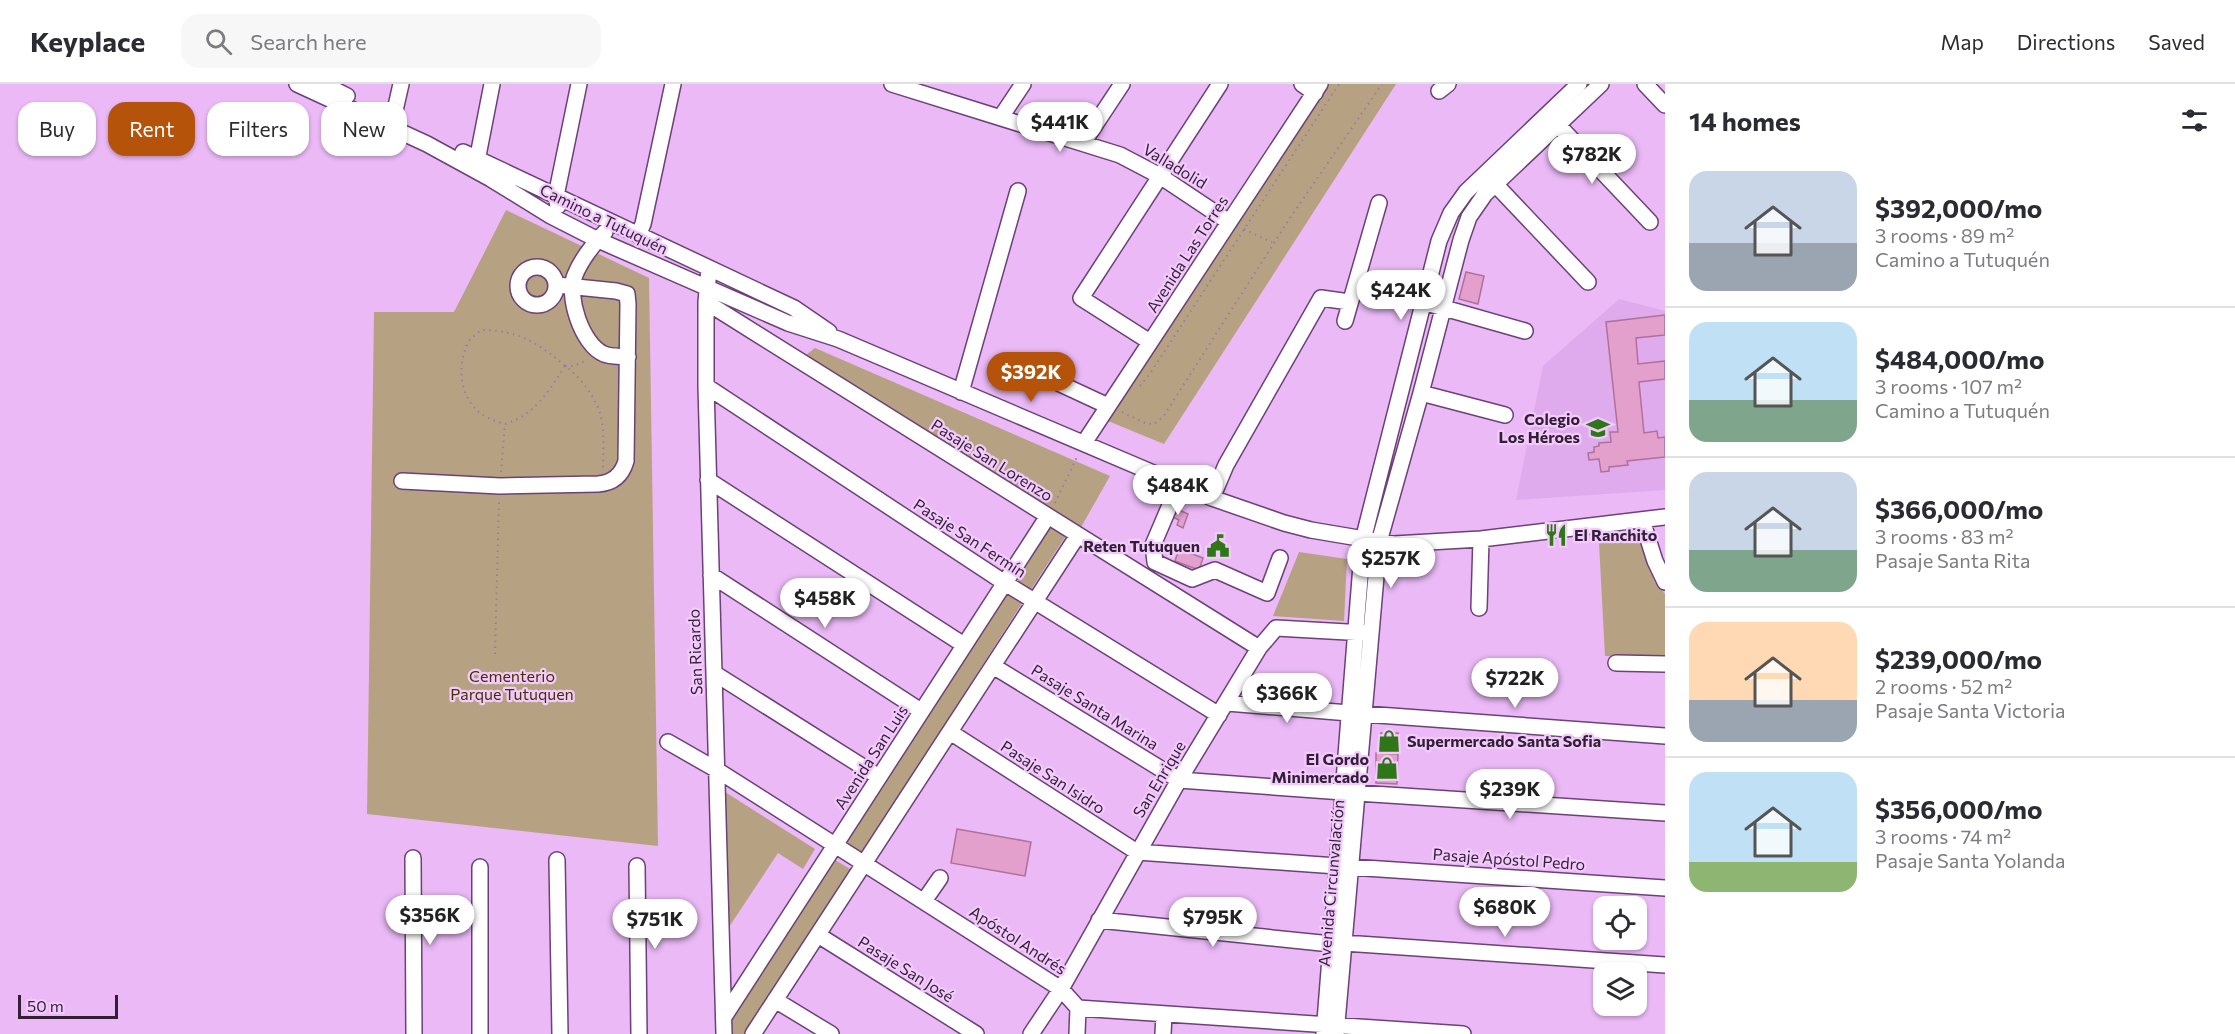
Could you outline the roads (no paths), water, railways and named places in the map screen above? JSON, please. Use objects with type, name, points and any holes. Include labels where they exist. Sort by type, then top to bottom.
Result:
[{"type":"street","name":"Camino a Tutuquén","points":[[323,84],[354,102]]},
{"type":"street","points":[[397,102],[401,84]]},
{"type":"street","points":[[477,165],[492,84]]},
{"type":"street","points":[[560,221],[556,196],[579,84]]},
{"type":"street","points":[[638,235],[643,224],[673,84]]},
{"type":"street","points":[[1000,117],[1023,84]]},
{"type":"street","points":[[1083,143],[1122,84]]},
{"type":"street","points":[[1150,342],[1081,298],[1220,84]]},
{"type":"street","name":"Avenida Circunvalación","points":[[1330,1030],[1363,633],[1363,540],[1422,302],[1444,227],[1458,202],[1579,84]]},
{"type":"street","name":"Avenida Circunvalación","points":[[1363,633],[1379,542],[1466,224],[1476,205],[1600,84]]},
{"type":"street","points":[[1645,84],[1665,105]]},
{"type":"street","name":"Camino a Tutuquén","points":[[300,85],[341,102]]},
{"type":"street","name":"Valladolid","points":[[897,85],[932,89],[1000,117],[1120,155],[1160,176],[1229,222]]},
{"type":"street","name":"Avenida Las Torres","points":[[1084,443],[1229,222],[1312,87]]},
{"type":"street","points":[[1558,125],[1650,222]]},
{"type":"street","name":"Camino a Tutuquén","points":[[407,131],[477,165],[556,196],[794,308],[838,339]]},
{"type":"street","name":"Camino a Tutuquén","points":[[477,165],[560,221],[706,295],[838,339],[1212,498],[1284,524],[1394,544],[1480,539],[1665,517]]},
{"type":"street","points":[[1496,185],[1588,282]]},
{"type":"street","points":[[961,392],[1018,191]]},
{"type":"street","points":[[1345,321],[1379,203]]},
{"type":"street","points":[[614,224],[598,240],[575,276],[574,305],[583,333],[603,354],[628,357]]},
{"type":"street","name":"San Ricardo","points":[[709,269],[706,295],[705,386],[724,1034]]},
{"type":"street","points":[[402,481],[500,486],[604,484],[620,475],[626,461],[627,294],[556,285]]},
{"type":"street","name":"Pasaje San Lorenzo","points":[[706,295],[1048,516],[1258,648]]},
{"type":"street","points":[[1212,498],[1226,465],[1321,298],[1349,302]]},
{"type":"street","points":[[1422,302],[1525,331]]},
{"type":"street","points":[[1041,380],[1052,380],[1108,406]]},
{"type":"street","name":"Pasaje San Fermín","points":[[705,386],[1005,583],[1223,709]]},
{"type":"street","points":[[1421,393],[1505,415]]},
{"type":"street","points":[[708,480],[964,645]]},
{"type":"street","points":[[1179,484],[1153,545],[1155,562],[1192,579],[1215,570],[1267,593],[1280,558]]},
{"type":"street","name":"Avenida San Luis","points":[[724,1017],[1048,516]]},
{"type":"street","points":[[1642,520],[1655,561],[1665,582]]},
{"type":"street","points":[[753,1034],[1078,535]]},
{"type":"street","points":[[1479,608],[1480,539]]},
{"type":"street","points":[[711,575],[921,711]]},
{"type":"street","name":"San Enrique","points":[[1031,1034],[1061,989],[1137,852],[1258,648],[1276,628],[1363,633]]},
{"type":"street","points":[[1616,663],[1665,664]]},
{"type":"street","name":"Pasaje Santa Marina","points":[[993,666],[1179,780]]},
{"type":"street","points":[[714,673],[879,777]]},
{"type":"street","points":[[1223,709],[1356,714],[1665,736]]},
{"type":"street","name":"Pasaje San Isidro","points":[[950,732],[1137,852]]},
{"type":"street","name":"Apóstol Andrés","points":[[668,742],[717,770],[1061,989],[1078,1008]]},
{"type":"street","points":[[1179,780],[1665,813]]},
{"type":"street","name":"Pasaje Apóstol Pedro","points":[[1137,852],[1665,888]]},
{"type":"street","points":[[413,858],[414,1034]]},
{"type":"street","points":[[557,860],[560,1034]]},
{"type":"street","points":[[638,866],[639,1034]]},
{"type":"street","points":[[480,867],[480,1034]]},
{"type":"street","points":[[924,902],[940,878]]},
{"type":"street","points":[[1099,920],[1337,944],[1665,965]]},
{"type":"street","name":"Pasaje San José","points":[[818,935],[976,1034]]},
{"type":"street","points":[[775,1000],[831,1034]]},
{"type":"street","points":[[1077,1034],[1078,1008],[1164,1014],[1239,1027],[1463,1034]]},
{"type":"street","points":[[1163,1034],[1164,1014]]},
{"type":"place","name":"Colegio Los Héroes","points":[[1598,428]]},
{"type":"place","name":"El Ranchito","points":[[1556,535]]},
{"type":"place","name":"Reten Tutuquen","points":[[1218,546]]},
{"type":"place","name":"Supermercado Santa Sofia","points":[[1389,741]]},
{"type":"place","name":"El Gordo Minimercado","points":[[1387,768]]},
{"type":"park label","name":"Cementerio Parque Tutuquen","points":[[512,685]]}]
